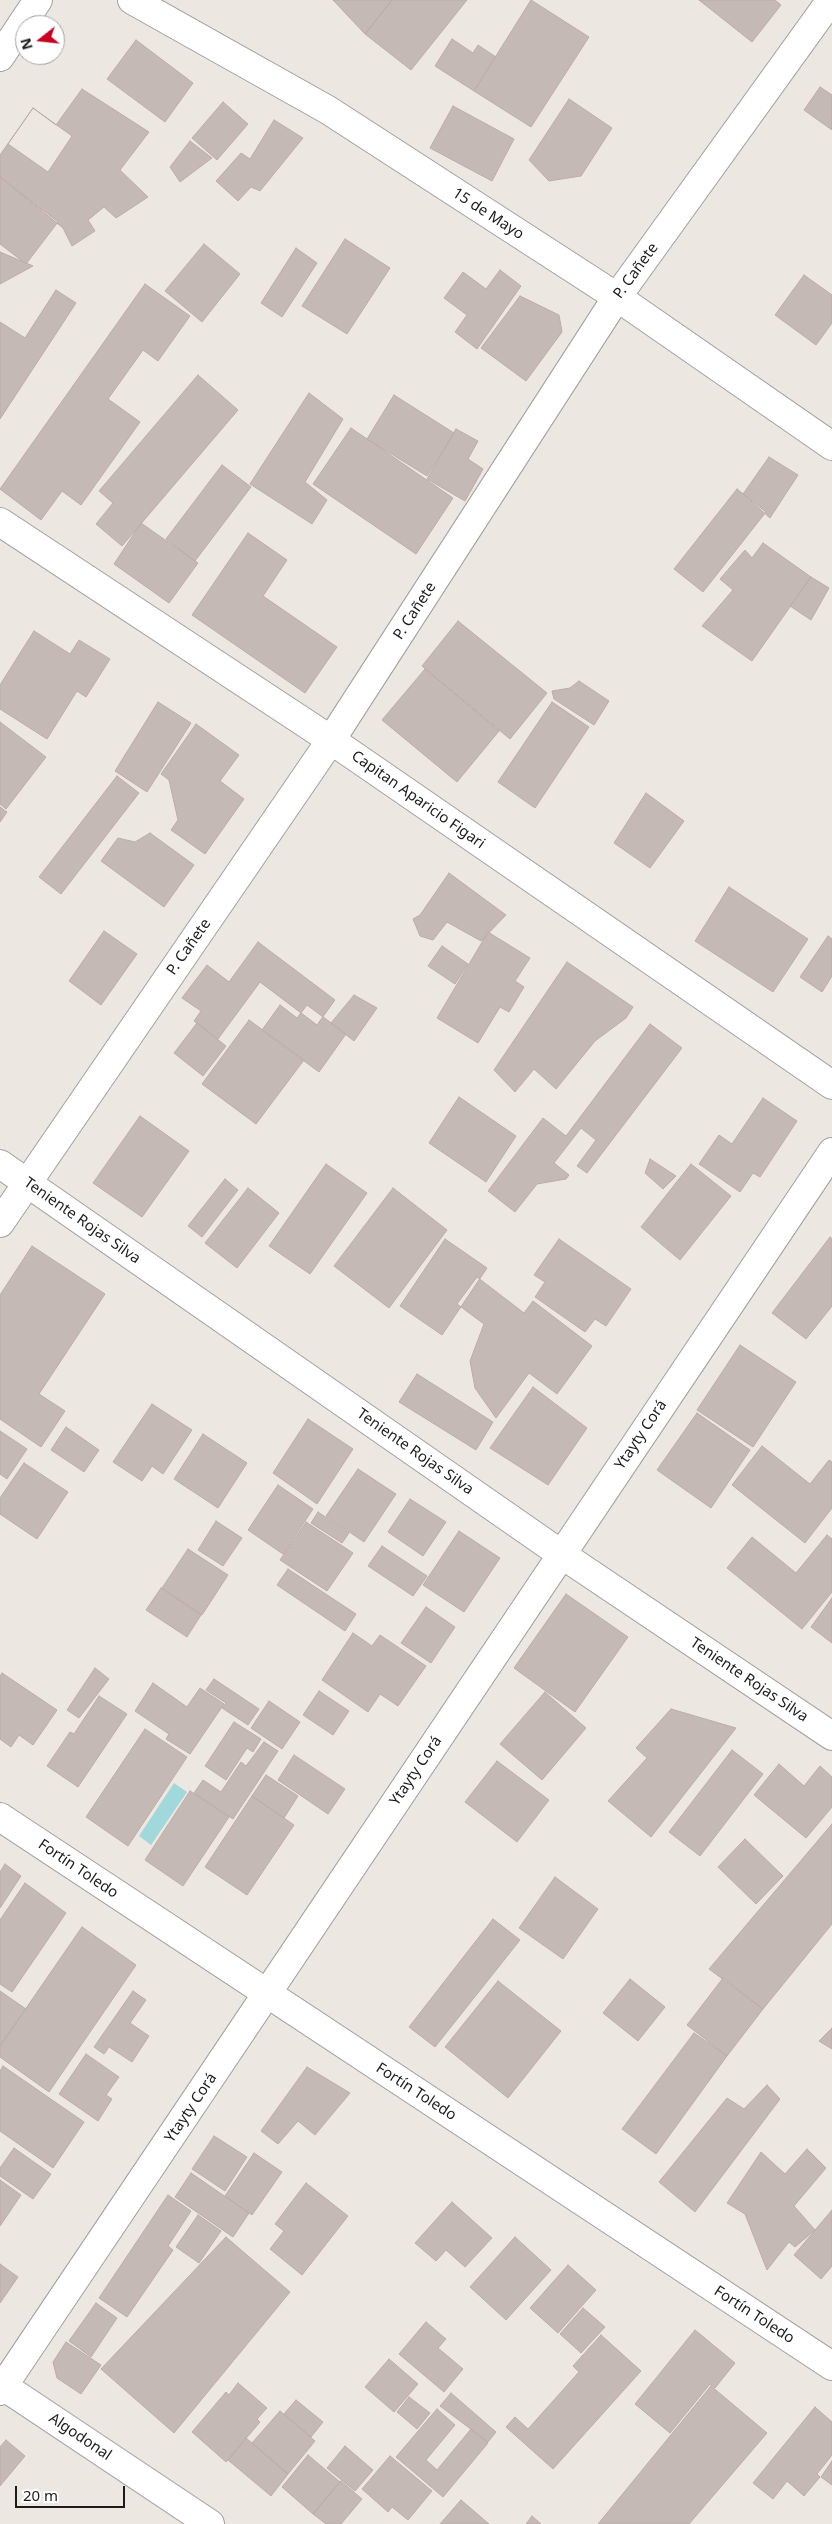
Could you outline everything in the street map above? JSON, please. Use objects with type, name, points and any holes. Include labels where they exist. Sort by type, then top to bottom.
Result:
[{"type":"street","points":[[0,57],[38,0]]},
{"type":"street","name":"15 de Mayo","points":[[132,0],[328,110],[617,297],[832,446]]},
{"type":"street","name":"P. Cañete","points":[[0,1223],[331,740],[617,297],[831,0]]},
{"type":"street","name":"Capitan Aparicio Figari","points":[[0,522],[331,740],[832,1085]]},
{"type":"street","name":"Ytayty Corá","points":[[1,2387],[832,1152]]},
{"type":"street","name":"Teniente Rojas Silva","points":[[0,1164],[561,1554],[832,1736]]},
{"type":"street","name":"Fortín Toledo","points":[[0,1817],[832,2366]]},
{"type":"street","name":"Algodonal","points":[[1,2387],[210,2524]]},
{"type":"water","points":[[174,1783],[187,1792],[151,1845],[139,1836]]},
{"type":"building","points":[[333,0],[392,0],[365,34]]},
{"type":"building","points":[[392,0],[467,0],[411,70],[365,34]]},
{"type":"building","points":[[531,0],[589,37],[531,127],[474,91]]},
{"type":"building","points":[[699,0],[775,0],[781,5],[752,42]]},
{"type":"building","points":[[452,39],[473,53],[478,45],[496,57],[474,91],[435,66]]},
{"type":"building","points":[[136,40],[193,83],[165,122],[107,79]]},
{"type":"building","points":[[820,87],[832,95],[832,130],[804,110]]},
{"type":"building","points":[[82,89],[149,132],[120,170],[148,197],[116,218],[104,207],[88,220],[95,231],[72,246],[63,228],[0,177],[0,155],[33,108],[56,125]]},
{"type":"building","points":[[569,99],[612,128],[581,176],[549,181],[529,160]]},
{"type":"building","points":[[223,102],[248,124],[217,160],[192,138]]},
{"type":"building","points":[[453,106],[514,139],[492,181],[430,148]]},
{"type":"building","points":[[33,108],[72,136],[48,172],[8,144]]},
{"type":"building","points":[[274,120],[303,138],[260,191],[251,187],[238,201],[216,181],[241,153],[250,159]]},
{"type":"building","points":[[190,141],[212,158],[180,182],[170,167]]},
{"type":"building","points":[[0,177],[58,222],[26,264],[0,244]]},
{"type":"building","points":[[345,239],[390,268],[347,334],[302,306]]},
{"type":"building","points":[[204,244],[240,274],[202,322],[165,291]]},
{"type":"building","points":[[296,248],[317,263],[282,317],[261,303]]},
{"type":"building","points":[[0,252],[33,266],[0,284]]},
{"type":"building","points":[[500,270],[521,286],[477,349],[455,332],[467,315],[444,298],[463,272],[486,289]]},
{"type":"building","points":[[804,275],[832,295],[832,323],[816,345],[775,315]]},
{"type":"building","points":[[145,284],[190,316],[158,361],[143,350],[108,399],[140,422],[81,505],[62,491],[41,520],[0,489]]},
{"type":"building","points":[[56,290],[76,303],[0,419],[0,322],[25,338]]},
{"type":"building","points":[[520,296],[559,315],[562,332],[526,381],[481,348]]},
{"type":"building","points":[[198,375],[238,410],[122,546],[96,524],[113,503],[99,491]]},
{"type":"building","points":[[309,393],[343,419],[305,482],[327,500],[312,524],[250,484]]},
{"type":"building","points":[[394,395],[454,433],[427,476],[367,439]]},
{"type":"building","points":[[351,428],[453,498],[416,554],[313,484]]},
{"type":"building","points":[[456,429],[478,441],[468,459],[483,469],[465,501],[427,479]]},
{"type":"building","points":[[769,457],[798,475],[770,518],[743,494]]},
{"type":"building","points":[[222,465],[251,487],[195,561],[166,539]]},
{"type":"building","points":[[737,489],[766,512],[703,592],[674,569]]},
{"type":"building","points":[[141,523],[198,563],[169,603],[114,564]]},
{"type":"building","points":[[248,533],[287,560],[263,596],[337,647],[305,693],[192,615]]},
{"type":"building","points":[[763,543],[811,577],[752,661],[702,626],[733,590],[720,579],[745,550],[752,558]]},
{"type":"building","points":[[811,577],[829,588],[811,620],[790,606]]},
{"type":"building","points":[[458,621],[547,693],[510,739],[422,666]]},
{"type":"building","points":[[34,631],[70,654],[79,640],[110,659],[86,697],[77,691],[47,739],[0,709],[0,685]]},
{"type":"building","points":[[425,669],[499,731],[457,782],[382,720]]},
{"type":"building","points":[[579,681],[609,701],[594,725],[554,699],[552,691],[570,688]]},
{"type":"building","points":[[158,702],[191,723],[147,792],[115,771]]},
{"type":"building","points":[[552,702],[589,727],[535,808],[498,782]]},
{"type":"building","points":[[0,722],[46,757],[6,809],[0,804]]},
{"type":"building","points":[[196,724],[239,755],[220,781],[244,799],[205,854],[171,830],[178,820],[169,780],[161,774]]},
{"type":"building","points":[[117,776],[139,793],[61,894],[39,877]]},
{"type":"building","points":[[646,793],[684,821],[650,868],[614,843]]},
{"type":"building","points":[[0,807],[7,812],[0,822]]},
{"type":"building","points":[[150,833],[194,865],[164,907],[101,861],[118,838],[135,842]]},
{"type":"building","points":[[449,873],[506,915],[481,941],[447,922],[433,940],[420,936],[413,919],[420,915]]},
{"type":"building","points":[[729,887],[808,939],[773,992],[695,941]]},
{"type":"building","points":[[104,931],[137,954],[101,1005],[69,981]]},
{"type":"building","points":[[488,932],[530,958],[515,981],[524,987],[509,1012],[500,1007],[478,1043],[437,1018]]},
{"type":"building","points":[[828,936],[832,939],[832,976],[822,992],[800,977]]},
{"type":"building","points":[[258,942],[335,1000],[317,1025],[260,982],[218,1039],[194,1021],[201,1011],[182,998],[207,965],[229,982]]},
{"type":"building","points":[[442,946],[468,964],[455,984],[428,966]]},
{"type":"building","points":[[567,962],[633,1007],[626,1018],[595,1041],[556,1089],[534,1069],[515,1092],[494,1070]]},
{"type":"building","points":[[354,995],[377,1008],[354,1041],[331,1023]]},
{"type":"building","points":[[280,1005],[297,1018],[307,1005],[346,1034],[319,1072],[262,1030]]},
{"type":"building","points":[[249,1020],[304,1060],[256,1124],[202,1084]]},
{"type":"building","points":[[197,1023],[226,1046],[203,1076],[174,1053]]},
{"type":"building","points":[[650,1024],[682,1048],[587,1173],[577,1166],[596,1140],[581,1128],[554,1163],[569,1175],[566,1179],[537,1184],[515,1212],[488,1191],[543,1118],[566,1136]]},
{"type":"building","points":[[459,1097],[516,1136],[486,1182],[429,1143]]},
{"type":"building","points":[[763,1098],[797,1121],[760,1177],[753,1173],[740,1192],[699,1164],[719,1135],[732,1144]]},
{"type":"building","points":[[140,1116],[189,1151],[142,1217],[93,1183]]},
{"type":"building","points":[[650,1159],[676,1176],[663,1189],[645,1173]]},
{"type":"building","points":[[326,1164],[367,1193],[310,1274],[269,1246]]},
{"type":"building","points":[[691,1164],[731,1196],[680,1260],[641,1227]]},
{"type":"building","points":[[225,1179],[238,1190],[202,1237],[188,1226]]},
{"type":"building","points":[[248,1188],[279,1213],[237,1268],[205,1243]]},
{"type":"building","points":[[393,1188],[447,1230],[389,1308],[334,1266]]},
{"type":"building","points":[[830,1237],[832,1239],[832,1306],[806,1339],[772,1313]]},
{"type":"building","points":[[445,1239],[487,1268],[442,1335],[400,1306]]},
{"type":"building","points":[[559,1239],[631,1289],[606,1326],[595,1319],[585,1332],[535,1297],[545,1282],[534,1275]]},
{"type":"building","points":[[32,1246],[105,1294],[39,1394],[65,1411],[41,1447],[0,1419],[0,1295]]},
{"type":"building","points":[[477,1277],[524,1313],[533,1301],[592,1346],[557,1394],[529,1373],[496,1418],[475,1388],[470,1361],[484,1324],[457,1304]]},
{"type":"building","points":[[740,1345],[796,1382],[753,1447],[697,1410]]},
{"type":"building","points":[[417,1374],[493,1422],[476,1450],[399,1402]]},
{"type":"building","points":[[533,1387],[587,1428],[548,1485],[490,1448]]},
{"type":"building","points":[[152,1404],[192,1430],[163,1474],[152,1466],[142,1481],[113,1462]]},
{"type":"building","points":[[697,1413],[750,1450],[711,1508],[657,1470]]},
{"type":"building","points":[[308,1419],[353,1449],[317,1504],[273,1473]]},
{"type":"building","points":[[66,1427],[99,1450],[84,1472],[51,1450]]},
{"type":"building","points":[[0,1431],[27,1449],[7,1479],[0,1474]]},
{"type":"building","points":[[203,1434],[247,1463],[218,1508],[174,1479]]},
{"type":"building","points":[[762,1446],[810,1484],[829,1460],[832,1462],[832,1508],[805,1543],[732,1485]]},
{"type":"building","points":[[24,1463],[68,1492],[37,1539],[0,1514],[0,1498]]},
{"type":"building","points":[[358,1469],[396,1494],[364,1542],[326,1516]]},
{"type":"building","points":[[278,1485],[313,1509],[283,1554],[248,1530]]},
{"type":"building","points":[[410,1499],[446,1522],[423,1556],[388,1532]]},
{"type":"building","points":[[318,1512],[349,1533],[342,1543],[311,1523]]},
{"type":"building","points":[[216,1521],[242,1538],[223,1566],[198,1550]]},
{"type":"building","points":[[306,1522],[353,1553],[327,1591],[280,1560]]},
{"type":"building","points":[[459,1531],[500,1558],[464,1612],[423,1585]]},
{"type":"building","points":[[827,1535],[832,1539],[832,1592],[802,1629],[727,1568],[752,1537],[796,1573]]},
{"type":"building","points":[[382,1546],[427,1576],[413,1596],[368,1566]]},
{"type":"building","points":[[188,1549],[228,1575],[202,1615],[162,1588]]},
{"type":"building","points":[[288,1569],[356,1614],[345,1631],[277,1585]]},
{"type":"building","points":[[161,1588],[201,1615],[187,1637],[146,1610]]},
{"type":"building","points":[[566,1594],[628,1637],[575,1712],[514,1668]]},
{"type":"building","points":[[832,1598],[832,1643],[811,1627]]},
{"type":"building","points":[[426,1607],[455,1627],[431,1663],[401,1643]]},
{"type":"building","points":[[353,1633],[372,1646],[380,1635],[426,1666],[398,1706],[380,1694],[368,1712],[322,1680]]},
{"type":"building","points":[[95,1668],[109,1679],[79,1718],[67,1710]]},
{"type":"building","points":[[2,1673],[57,1710],[33,1745],[19,1735],[11,1747],[0,1739],[0,1676]]},
{"type":"building","points":[[214,1679],[259,1709],[248,1725],[222,1708],[226,1703],[206,1690]]},
{"type":"building","points":[[153,1683],[187,1707],[200,1688],[224,1704],[190,1754],[166,1739],[169,1734],[135,1711]]},
{"type":"building","points":[[319,1691],[349,1711],[333,1735],[303,1715]]},
{"type":"building","points":[[545,1692],[586,1728],[542,1780],[500,1744]]},
{"type":"building","points":[[99,1696],[127,1714],[78,1787],[47,1766],[70,1732],[74,1734]]},
{"type":"building","points":[[269,1701],[300,1722],[282,1749],[251,1728]]},
{"type":"building","points":[[671,1709],[736,1728],[651,1837],[608,1801],[647,1758],[636,1748]]},
{"type":"building","points":[[234,1722],[261,1739],[253,1752],[247,1748],[226,1780],[205,1766]]},
{"type":"building","points":[[145,1729],[187,1757],[128,1846],[86,1817]]},
{"type":"building","points":[[264,1742],[278,1751],[233,1819],[194,1793],[203,1780],[221,1792],[241,1762],[246,1766]]},
{"type":"building","points":[[732,1750],[763,1774],[700,1856],[669,1832]]},
{"type":"building","points":[[294,1755],[345,1789],[328,1814],[278,1780]]},
{"type":"building","points":[[497,1761],[549,1800],[517,1842],[465,1802]]},
{"type":"building","points":[[779,1764],[804,1786],[820,1766],[832,1777],[832,1807],[806,1838],[754,1795]]},
{"type":"building","points":[[266,1775],[298,1796],[284,1818],[252,1796]]},
{"type":"building","points":[[190,1791],[229,1817],[183,1886],[145,1860]]},
{"type":"building","points":[[252,1796],[294,1825],[247,1895],[205,1867]]},
{"type":"building","points":[[832,1824],[832,1924],[763,2009],[709,1969]]},
{"type":"building","points":[[745,1839],[783,1876],[756,1904],[718,1867]]},
{"type":"building","points":[[5,1864],[21,1876],[0,1908],[0,1872]]},
{"type":"building","points":[[555,1877],[598,1909],[563,1959],[519,1928]]},
{"type":"building","points":[[25,1883],[66,1913],[12,1992],[0,1984],[0,1920]]},
{"type":"building","points":[[493,1919],[520,1940],[435,2047],[409,2027]]},
{"type":"building","points":[[82,1927],[136,1965],[49,2092],[0,2057],[0,2046]]},
{"type":"building","points":[[723,1978],[763,2009],[727,2056],[687,2025]]},
{"type":"building","points":[[630,1979],[665,2007],[638,2041],[603,2013]]},
{"type":"building","points":[[498,1981],[561,2031],[508,2098],[445,2047]]},
{"type":"building","points":[[0,1991],[26,2009],[0,2046]]},
{"type":"building","points":[[133,1991],[146,2000],[130,2023],[149,2036],[132,2062],[109,2047],[104,2054],[94,2047]]},
{"type":"building","points":[[832,2028],[832,2049],[819,2041]]},
{"type":"building","points":[[694,2033],[727,2056],[656,2154],[622,2129]]},
{"type":"building","points":[[86,2054],[119,2077],[106,2095],[112,2099],[98,2121],[59,2094]]},
{"type":"building","points":[[3,2066],[84,2122],[53,2168],[0,2131],[0,2071]]},
{"type":"building","points":[[307,2067],[350,2093],[315,2135],[298,2121],[278,2144],[261,2131]]},
{"type":"building","points":[[767,2085],[780,2099],[695,2212],[659,2182],[727,2098],[744,2109]]},
{"type":"building","points":[[214,2136],[247,2157],[225,2191],[192,2169]]},
{"type":"building","points":[[14,2148],[51,2174],[33,2199],[0,2176],[0,2168]]},
{"type":"building","points":[[807,2149],[826,2168],[794,2206],[815,2230],[795,2247],[789,2242],[767,2270],[745,2214],[727,2203],[761,2152],[785,2174]]},
{"type":"building","points":[[254,2153],[282,2172],[252,2215],[225,2196]]},
{"type":"building","points":[[191,2173],[249,2213],[233,2237],[175,2197]]},
{"type":"building","points":[[0,2180],[21,2195],[0,2226]]},
{"type":"building","points":[[306,2183],[348,2216],[302,2275],[270,2249],[284,2231],[275,2224]]},
{"type":"building","points":[[168,2195],[191,2211],[168,2246],[173,2250],[127,2317],[99,2298]]},
{"type":"building","points":[[452,2202],[492,2238],[465,2267],[446,2250],[436,2261],[415,2243]]},
{"type":"building","points":[[832,2210],[832,2266],[821,2279],[794,2255]]},
{"type":"building","points":[[198,2215],[221,2231],[199,2263],[176,2247]]},
{"type":"building","points":[[226,2237],[290,2292],[174,2433],[101,2369]]},
{"type":"building","points":[[515,2237],[551,2270],[506,2320],[470,2287]]},
{"type":"building","points":[[0,2264],[18,2277],[0,2303]]},
{"type":"building","points":[[568,2265],[596,2290],[558,2333],[530,2308]]},
{"type":"building","points":[[96,2303],[117,2318],[91,2357],[69,2341]]},
{"type":"building","points":[[583,2308],[605,2327],[581,2353],[560,2334]]},
{"type":"building","points":[[426,2322],[446,2339],[438,2348],[463,2369],[444,2392],[399,2354]]},
{"type":"building","points":[[695,2330],[735,2363],[715,2388],[710,2384],[670,2433],[635,2404]]},
{"type":"building","points":[[601,2335],[641,2371],[553,2469],[506,2427],[515,2417],[528,2429],[579,2372],[573,2366]]},
{"type":"building","points":[[66,2342],[101,2365],[81,2394],[57,2378],[53,2362]]},
{"type":"building","points":[[389,2359],[418,2384],[394,2412],[365,2387]]},
{"type":"building","points":[[238,2383],[267,2408],[257,2419],[260,2422],[226,2462],[192,2432],[226,2392],[229,2395]]},
{"type":"building","points":[[711,2386],[767,2433],[689,2524],[598,2524]]},
{"type":"building","points":[[451,2393],[496,2432],[488,2442],[440,2406]]},
{"type":"building","points":[[409,2397],[430,2413],[417,2429],[397,2412]]},
{"type":"building","points":[[296,2400],[323,2422],[311,2437],[284,2414]]},
{"type":"building","points":[[815,2407],[832,2422],[832,2455],[817,2474],[820,2477],[804,2496],[787,2481],[773,2499],[753,2483]]},
{"type":"building","points":[[437,2409],[455,2425],[426,2460],[437,2470],[471,2429],[488,2443],[443,2497],[396,2457]]},
{"type":"building","points":[[280,2411],[315,2441],[288,2474],[252,2443]]},
{"type":"building","points":[[246,2438],[288,2474],[271,2496],[228,2460]]},
{"type":"building","points":[[6,2440],[25,2456],[0,2486],[0,2447]]},
{"type":"building","points":[[345,2446],[373,2470],[355,2491],[327,2468]]},
{"type":"building","points":[[308,2455],[340,2482],[313,2514],[282,2487]]},
{"type":"building","points":[[390,2456],[432,2491],[408,2520],[392,2507],[388,2512],[362,2489]]},
{"type":"building","points":[[832,2461],[832,2485],[821,2477]]},
{"type":"building","points":[[341,2481],[362,2499],[341,2524],[326,2524],[313,2514]]},
{"type":"building","points":[[461,2500],[489,2524],[440,2524]]},
{"type":"building","points":[[532,2516],[541,2524],[526,2524]]}]
